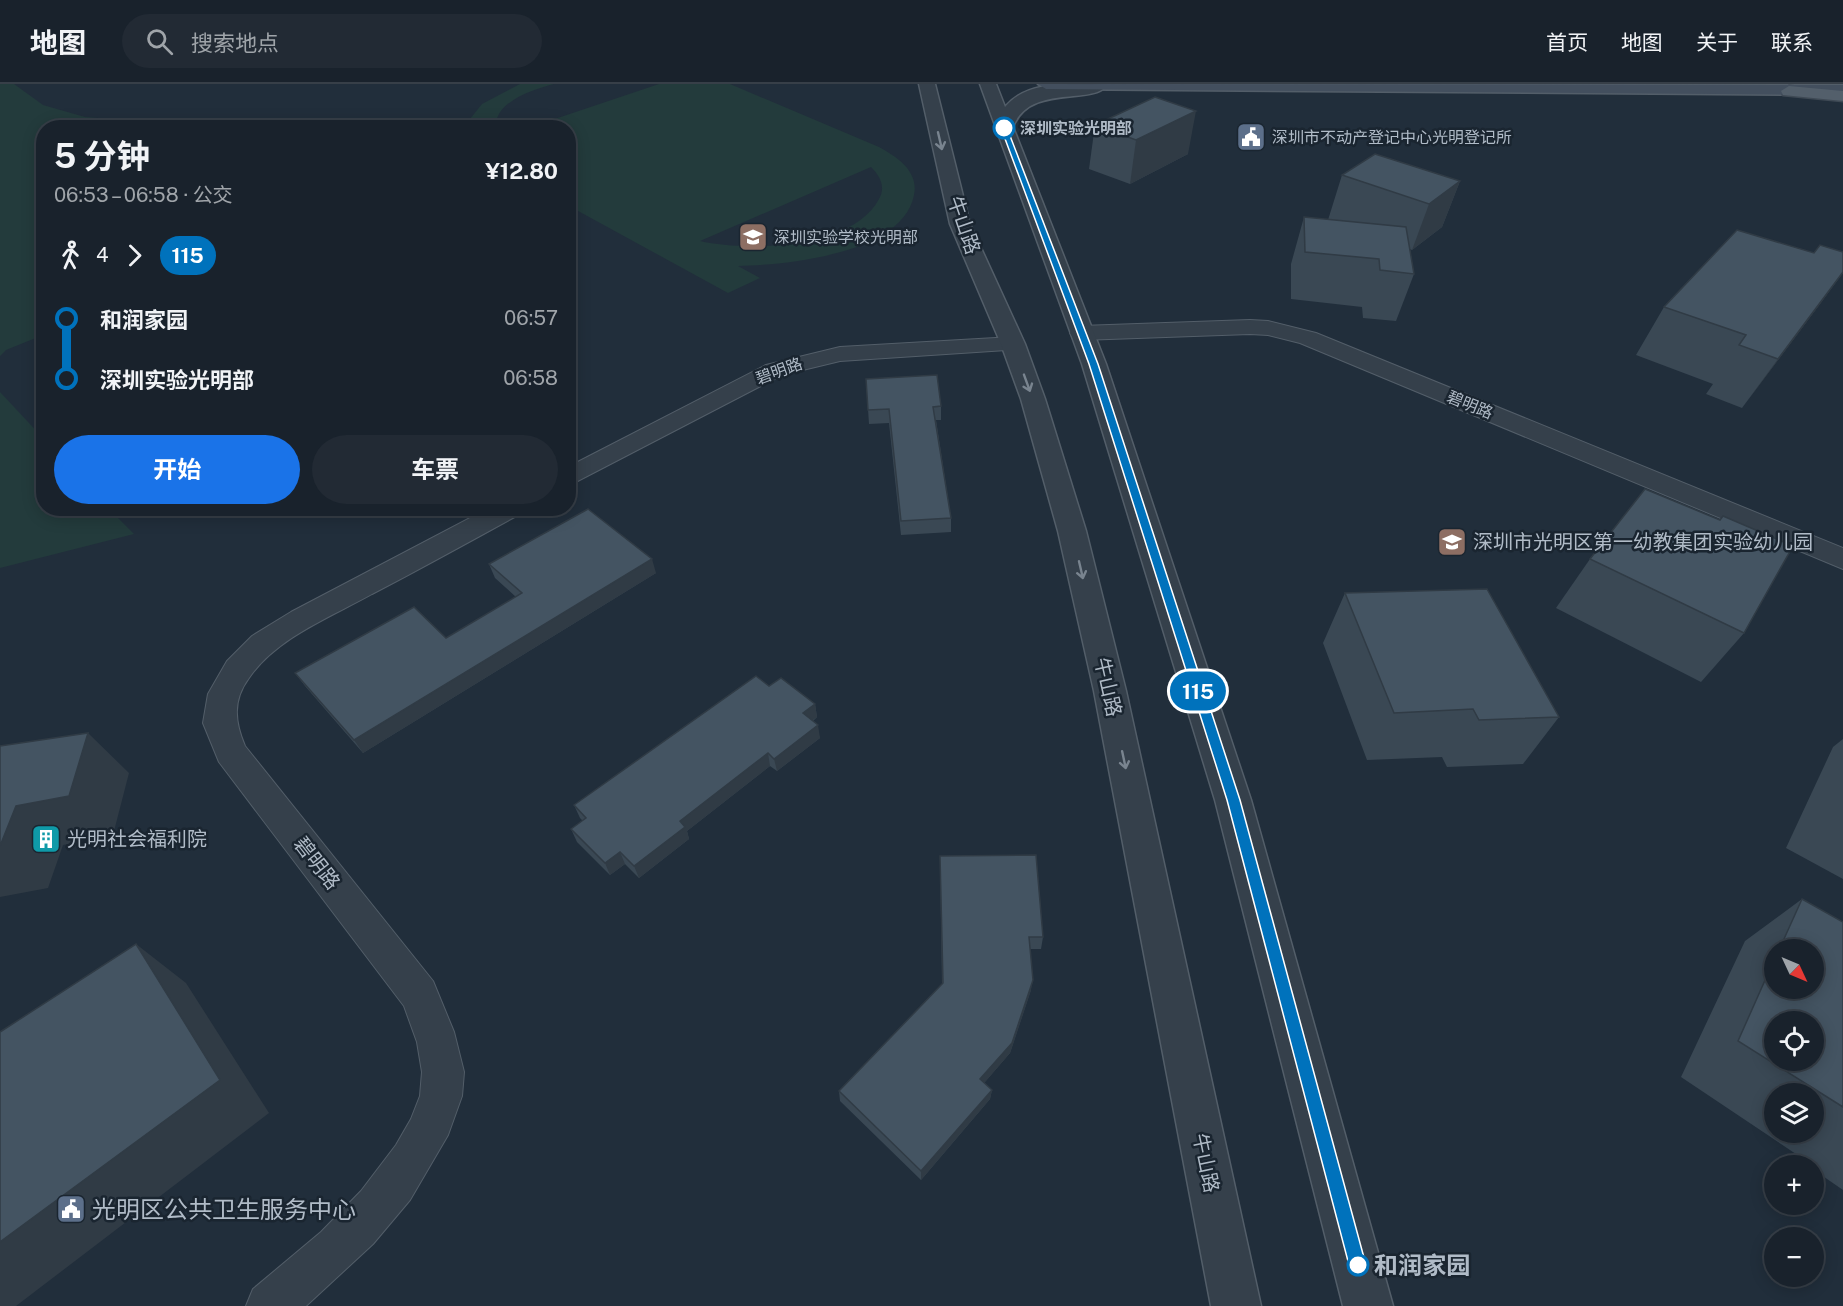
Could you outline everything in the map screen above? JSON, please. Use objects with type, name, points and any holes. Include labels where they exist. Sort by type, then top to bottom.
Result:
[{"type":"main road","points":[[1046,84],[1843,90]]},
{"type":"main road","points":[[1789,91],[1843,96]]},
{"type":"street","name":"牛山路","points":[[927,84],[960,224],[1013,344],[1033,399],[1072,531],[1110,691],[1236,1306]]},
{"type":"street","points":[[988,84],[1081,333],[1233,800],[1368,1306]]},
{"type":"street","points":[[1004,128],[1010,110],[1026,98],[1058,89],[1098,86]]},
{"type":"street","name":"碧明路","points":[[1081,333],[1250,327],[1298,335],[1843,559]]},
{"type":"street","name":"碧明路","points":[[576,474],[746,383],[785,367],[840,354],[1013,344]]},
{"type":"street","name":"碧明路","points":[[270,1306],[369,1219],[410,1164],[436,1114],[444,1075],[438,1039],[419,994],[231,753],[219,723],[224,694],[238,669],[263,644],[301,620],[496,516]]},
{"type":"green space","points":[[0,84],[14,84],[43,105],[85,117],[124,120],[36,120],[36,338],[6,350],[0,356]]},
{"type":"green space","points":[[520,84],[554,84],[517,98],[501,110],[497,120],[469,120],[482,104]]},
{"type":"green space","points":[[659,84],[730,84],[879,147],[899,160],[910,172],[915,186],[914,195],[905,215],[889,231],[866,243],[812,259],[738,266],[760,278],[728,293],[576,210],[576,120],[552,120]],"holes":[[[871,167],[882,186],[881,195],[866,216],[847,228],[824,237],[771,246],[745,246],[700,241]]]},
{"type":"green space","points":[[0,392],[36,431],[36,516],[116,516],[134,534],[0,568]]},
{"type":"building","points":[[1155,97],[1196,111],[1136,140],[1095,125]]},
{"type":"building","points":[[1375,154],[1460,181],[1429,204],[1342,175]]},
{"type":"building","points":[[1304,217],[1406,227],[1414,274],[1380,270],[1379,259],[1305,252]]},
{"type":"building","points":[[1737,230],[1814,253],[1820,245],[1843,252],[1843,272],[1778,359],[1739,345],[1746,335],[1664,307]]},
{"type":"building","points":[[937,375],[941,406],[933,407],[951,518],[901,521],[889,409],[868,410],[866,379]]},
{"type":"building","points":[[1645,489],[1720,520],[1723,516],[1793,546],[1744,633],[1590,559]]},
{"type":"building","points":[[588,509],[652,559],[354,740],[295,673],[414,607],[446,638],[522,593],[489,564]]},
{"type":"building","points":[[1487,589],[1559,717],[1479,720],[1473,709],[1394,713],[1345,593]]},
{"type":"building","points":[[756,676],[769,686],[781,678],[815,704],[803,713],[818,725],[774,759],[768,753],[680,821],[685,827],[634,866],[620,852],[605,863],[571,829],[586,818],[574,805]]},
{"type":"building","points":[[88,733],[69,796],[16,806],[0,846],[0,746]]},
{"type":"building","points":[[1036,855],[1043,937],[1029,937],[1033,980],[1012,1043],[980,1079],[992,1090],[921,1171],[839,1091],[943,983],[940,856]]},
{"type":"building","points":[[1802,899],[1843,922],[1843,1107],[1824,1095],[1824,1083],[1805,1083],[1786,1071],[1824,1071],[1824,1011],[1764,1011],[1764,1057],[1738,1041],[1764,982],[1764,999],[1824,999],[1824,939],[1784,939]]},
{"type":"building","points":[[136,944],[220,1080],[0,1242],[0,1032]]},
{"type":"bus line","name":"115","points":[[1004,128],[1094,364],[1233,800],[1358,1265]]},
{"type":"place","name":"深圳实验光明部","points":[[1004,128]]},
{"type":"place","name":"深圳市不动产登记中心光明登记所","points":[[1251,137]]},
{"type":"place","name":"深圳实验学校光明部","points":[[753,237]]},
{"type":"place","name":"深圳市光明区第一幼教集团实验幼儿园","points":[[1452,542]]},
{"type":"place","name":"光明社会福利院","points":[[46,839]]},
{"type":"place","name":"光明区公共卫生服务中心","points":[[71,1209]]},
{"type":"place","name":"和润家园","points":[[1358,1265]]}]
